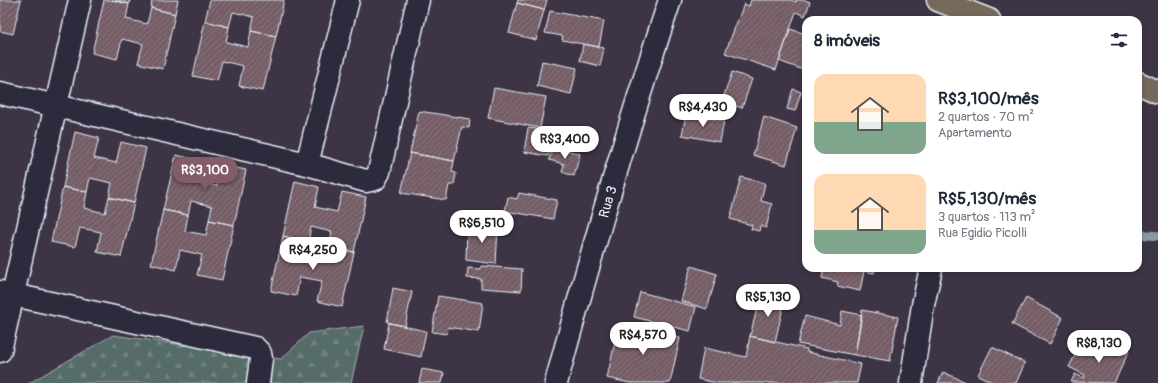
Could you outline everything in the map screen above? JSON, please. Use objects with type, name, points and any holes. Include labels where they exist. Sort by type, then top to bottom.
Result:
[{"type":"main road","points":[[938,0],[979,16]]},
{"type":"main road","points":[[1142,85],[1158,92]]},
{"type":"street","points":[[0,350],[6,294],[56,106],[80,0]]},
{"type":"street","points":[[307,164],[348,0]]},
{"type":"street","points":[[0,93],[307,164],[366,181],[375,179],[379,172],[418,0]]},
{"type":"street","name":"Rua 3","points":[[556,383],[642,85],[670,0]]},
{"type":"street","points":[[911,383],[923,305],[930,272]]},
{"type":"street","points":[[6,294],[255,348],[260,353],[261,359],[258,383]]},
{"type":"green space","points":[[364,326],[351,383],[29,383],[113,335],[281,359],[309,333]]},
{"type":"building","points":[[0,0],[21,0],[13,34],[0,31]]},
{"type":"building","points":[[104,0],[112,0],[129,4],[126,19],[147,24],[151,8],[175,14],[163,69],[138,63],[143,44],[122,39],[117,59],[92,53]]},
{"type":"building","points":[[112,0],[130,0],[129,4]]},
{"type":"building","points":[[152,0],[178,0],[175,14],[151,8]]},
{"type":"building","points":[[210,0],[284,0],[276,36],[251,31],[254,17],[233,12],[229,27],[205,21]]},
{"type":"building","points":[[518,0],[547,0],[544,10],[517,3]]},
{"type":"building","points":[[751,0],[791,0],[796,2],[796,0],[805,0],[810,2],[805,16],[796,12],[776,70],[725,53],[744,4],[749,6]]},
{"type":"building","points":[[517,3],[544,10],[536,40],[509,33]]},
{"type":"building","points":[[550,11],[604,21],[599,47],[562,40],[563,36],[545,33]]},
{"type":"building","points":[[205,21],[229,27],[226,42],[248,47],[251,31],[276,36],[263,91],[239,86],[243,66],[222,61],[217,81],[193,76]]},
{"type":"building","points":[[790,29],[802,33],[802,70],[779,61]]},
{"type":"building","points":[[583,44],[604,48],[600,66],[580,61]]},
{"type":"building","points":[[542,61],[577,68],[571,94],[537,86]]},
{"type":"building","points":[[732,72],[752,79],[742,108],[722,101]]},
{"type":"building","points":[[494,88],[546,97],[540,128],[488,118]]},
{"type":"building","points":[[793,89],[801,92],[795,111],[787,109]]},
{"type":"building","points":[[419,111],[470,119],[469,128],[462,127],[454,161],[410,153]]},
{"type":"building","points":[[686,114],[724,121],[720,142],[682,135]]},
{"type":"building","points":[[764,117],[797,128],[786,165],[753,155]]},
{"type":"building","points":[[528,128],[552,131],[548,156],[524,152]]},
{"type":"building","points":[[75,132],[99,138],[94,158],[116,163],[121,142],[146,148],[134,203],[109,197],[112,183],[90,178],[87,192],[63,187]]},
{"type":"building","points":[[553,146],[580,154],[574,176],[562,172],[564,164],[549,160]]},
{"type":"building","points":[[410,153],[454,161],[452,172],[456,173],[454,185],[449,185],[446,200],[401,193]]},
{"type":"building","points":[[176,155],[199,160],[195,181],[217,186],[222,165],[246,170],[234,225],[209,220],[212,206],[191,201],[188,215],[163,210]]},
{"type":"building","points":[[741,177],[765,183],[761,201],[772,204],[766,228],[760,226],[759,231],[751,229],[752,225],[730,219]]},
{"type":"building","points":[[295,181],[319,187],[315,207],[337,212],[342,192],[366,197],[354,252],[329,247],[332,232],[311,227],[308,242],[283,236]]},
{"type":"building","points":[[63,187],[87,192],[84,208],[105,213],[109,197],[134,203],[121,257],[97,252],[101,232],[80,228],[75,247],[51,242]]},
{"type":"building","points":[[519,193],[557,200],[553,219],[505,211],[508,197],[517,199]]},
{"type":"building","points":[[163,210],[188,215],[185,231],[206,235],[209,220],[234,225],[222,280],[197,275],[202,255],[180,250],[176,270],[151,264]]},
{"type":"building","points":[[467,226],[498,227],[496,264],[466,260]]},
{"type":"building","points":[[283,236],[308,242],[304,258],[326,262],[329,247],[354,252],[342,307],[317,301],[322,281],[300,277],[296,296],[271,291]]},
{"type":"building","points":[[481,266],[522,269],[521,291],[481,288],[481,279],[467,278],[468,268],[481,269]]},
{"type":"building","points":[[691,266],[717,274],[707,309],[681,301]]},
{"type":"building","points":[[823,272],[864,272],[860,291],[837,286],[838,282],[822,278]]},
{"type":"building","points":[[393,288],[412,292],[405,326],[387,322]]},
{"type":"building","points":[[640,292],[696,307],[690,331],[634,317]]},
{"type":"building","points":[[761,293],[785,299],[775,342],[750,336]]},
{"type":"building","points":[[438,296],[483,303],[479,332],[448,327],[447,334],[432,332]]},
{"type":"building","points":[[1026,298],[1063,318],[1050,344],[1012,324]]},
{"type":"building","points":[[862,310],[898,317],[890,361],[855,355]]},
{"type":"building","points":[[842,311],[862,315],[855,355],[798,344],[805,316],[840,325]]},
{"type":"building","points":[[389,323],[426,331],[421,357],[384,349]]},
{"type":"building","points":[[619,324],[680,338],[670,383],[630,383],[607,378]]},
{"type":"building","points":[[750,336],[807,349],[807,352],[861,364],[857,383],[717,383],[698,379],[704,348],[746,357]]},
{"type":"building","points":[[1101,339],[1129,351],[1114,383],[1071,382],[1075,374],[1084,378],[1085,375],[1069,367],[1079,347],[1094,354]]},
{"type":"building","points":[[992,347],[1025,363],[1016,383],[994,383],[978,375]]},
{"type":"building","points":[[422,369],[444,373],[442,383],[419,383]]},
{"type":"building","points":[[943,372],[968,383],[938,383]]},
{"type":"waterway","points":[[1142,234],[1158,236]]}]
